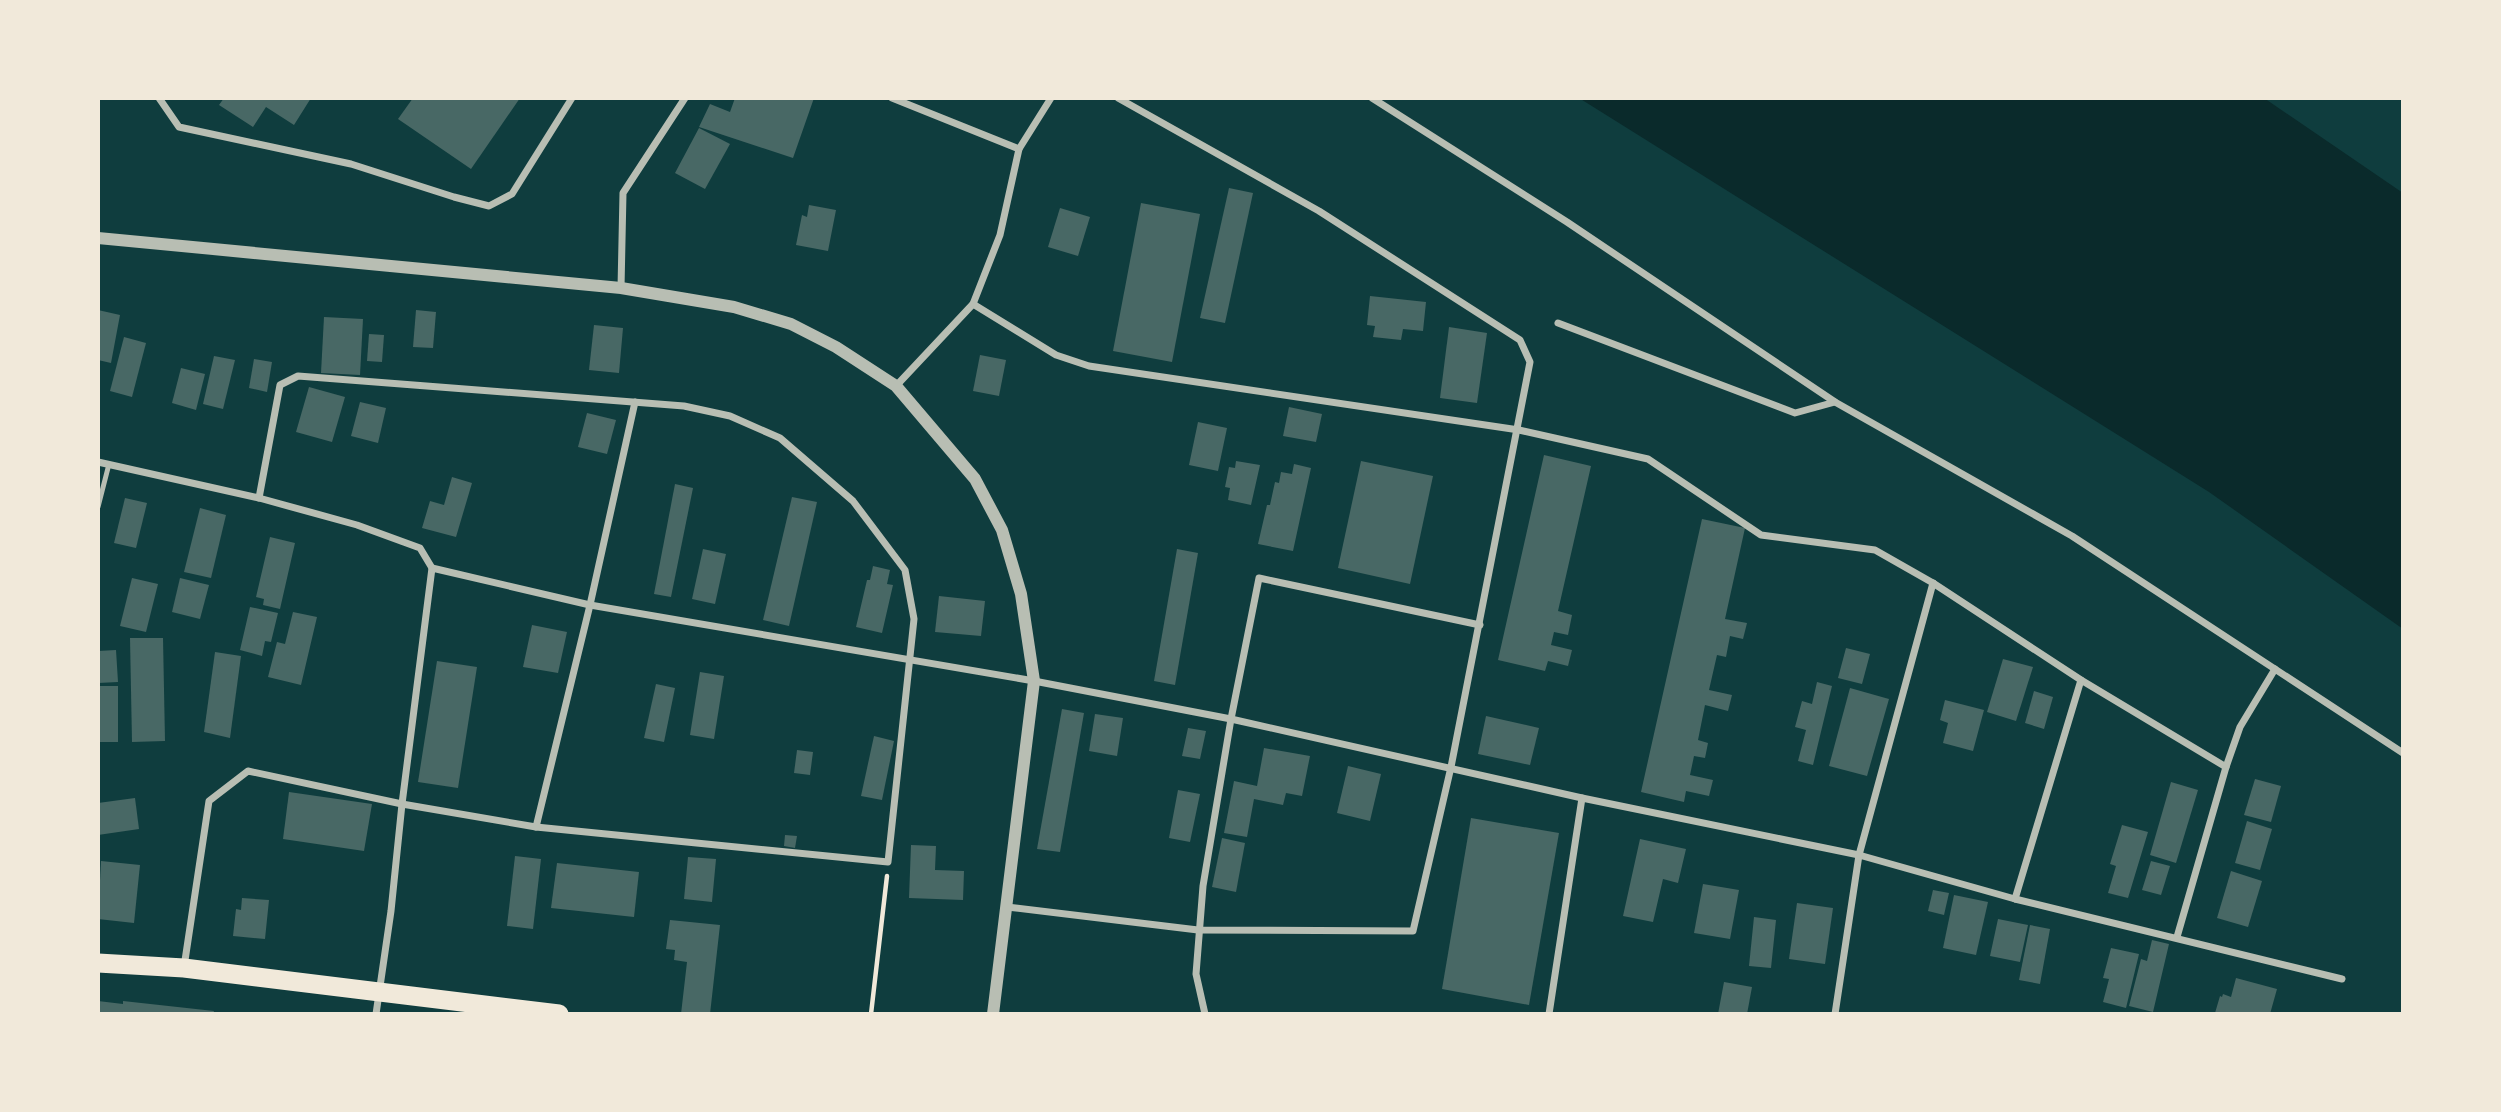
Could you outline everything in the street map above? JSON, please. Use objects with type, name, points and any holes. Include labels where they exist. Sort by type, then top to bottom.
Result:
[{"type":"highway","points":[[98,963],[184,968],[559,1014]]},
{"type":"street","points":[[159,98],[179,127],[351,164],[489,206],[512,194],[572,98]]},
{"type":"street","points":[[621,288],[623,193],[685,98]]},
{"type":"street","points":[[892,98],[1019,149]]},
{"type":"street","points":[[896,386],[973,304],[1000,234],[1019,149],[1051,98]]},
{"type":"street","points":[[1007,907],[1198,930],[1413,931],[1451,767],[1519,430],[1530,362],[1520,340],[1319,211],[1118,98]]},
{"type":"street","points":[[1372,98],[1567,222],[1835,402],[2072,536],[2403,753]]},
{"type":"street","points":[[98,238],[621,288],[734,307],[791,324],[836,347],[896,386],[975,479],[1002,530],[1021,594],[1034,681],[993,1014]]},
{"type":"street","points":[[973,304],[1056,355],[1089,366],[1519,430],[1648,459],[1761,535],[1875,550],[1933,583],[2081,680],[2226,767]]},
{"type":"street","points":[[1558,323],[1795,413],[1835,402]]},
{"type":"street","points":[[184,968],[209,801],[248,771],[402,804],[536,827],[888,862],[912,659],[914,619],[905,570],[853,502],[779,438],[730,416],[684,406],[298,376],[280,385],[259,498]]},
{"type":"street","points":[[536,827],[590,605],[635,402]]},
{"type":"street","points":[[98,462],[259,498],[357,525],[420,548],[432,568],[376,1014]]},
{"type":"street","points":[[432,568],[590,605],[912,659],[1231,719],[1582,798],[1860,855],[2015,899],[2342,979]]},
{"type":"street","points":[[1205,1014],[1196,974],[1203,886],[1231,719],[1259,578],[1480,625]]},
{"type":"street","points":[[1835,1014],[1860,855],[1933,583]]},
{"type":"street","points":[[2177,937],[2239,727],[2276,669]]},
{"type":"street","points":[[2015,899],[2081,680]]},
{"type":"street","points":[[1549,1014],[1582,798]]},
{"type":"lane","points":[[98,507],[108,464]]},
{"type":"path","points":[[871,1014],[888,862]]},
{"type":"water","points":[[1579,98],[2264,98],[2403,193],[2403,629],[2209,492]]},
{"type":"building","points":[[224,98],[311,98],[294,125],[266,107],[253,127],[219,105]]},
{"type":"building","points":[[413,98],[520,98],[471,169],[398,119]]},
{"type":"building","points":[[735,98],[814,98],[793,158],[699,127],[710,104],[730,112]]},
{"type":"building","points":[[699,128],[730,144],[705,189],[675,173]]},
{"type":"building","points":[[1229,188],[1253,193],[1225,323],[1200,318]]},
{"type":"building","points":[[1141,203],[1200,214],[1172,362],[1113,351]]},
{"type":"building","points":[[809,205],[836,210],[828,251],[796,245],[802,215],[807,217]]},
{"type":"building","points":[[1060,208],[1090,217],[1078,256],[1048,247]]},
{"type":"building","points":[[1370,296],[1426,302],[1423,331],[1403,329],[1401,340],[1373,337],[1375,326],[1367,325]]},
{"type":"building","points":[[98,310],[120,315],[111,363],[98,360]]},
{"type":"building","points":[[416,310],[436,312],[433,348],[413,347]]},
{"type":"building","points":[[324,317],[363,319],[360,375],[321,373]]},
{"type":"building","points":[[594,325],[623,328],[619,373],[589,370]]},
{"type":"building","points":[[1449,327],[1487,333],[1477,403],[1440,398]]},
{"type":"building","points":[[369,334],[384,335],[382,362],[367,361]]},
{"type":"building","points":[[124,337],[146,343],[132,397],[110,391]]},
{"type":"building","points":[[980,355],[1006,360],[999,396],[973,391]]},
{"type":"building","points":[[214,356],[235,360],[223,409],[203,404]]},
{"type":"building","points":[[254,359],[272,362],[267,392],[249,388]]},
{"type":"building","points":[[181,368],[205,374],[196,410],[172,403]]},
{"type":"building","points":[[309,387],[345,397],[332,442],[296,432]]},
{"type":"building","points":[[360,402],[386,408],[378,443],[351,436]]},
{"type":"building","points":[[1289,407],[1322,414],[1316,442],[1283,436]]},
{"type":"building","points":[[587,413],[616,420],[607,454],[578,447]]},
{"type":"building","points":[[1198,422],[1227,428],[1218,471],[1189,465]]},
{"type":"building","points":[[1544,455],[1591,466],[1558,611],[1572,615],[1568,635],[1554,632],[1551,645],[1572,650],[1568,666],[1548,661],[1545,671],[1498,660]]},
{"type":"building","points":[[1236,461],[1260,465],[1251,505],[1228,500],[1230,488],[1225,487],[1229,467],[1235,468]]},
{"type":"building","points":[[1361,461],[1433,476],[1410,584],[1338,568]]},
{"type":"building","points":[[1294,464],[1311,468],[1293,551],[1258,544],[1275,482],[1279,483],[1281,472],[1292,474]]},
{"type":"building","points":[[452,477],[472,483],[456,537],[422,528],[430,501],[444,505]]},
{"type":"building","points":[[675,484],[693,488],[671,597],[654,594]]},
{"type":"building","points":[[792,497],[817,502],[789,626],[763,620]]},
{"type":"building","points":[[125,498],[147,503],[136,548],[114,543]]},
{"type":"building","points":[[200,508],[226,515],[211,578],[184,572]]},
{"type":"building","points":[[1702,519],[1745,528],[1725,619],[1747,623],[1743,639],[1730,636],[1726,657],[1717,655],[1709,690],[1732,695],[1728,711],[1705,705],[1698,740],[1708,743],[1705,758],[1694,756],[1690,775],[1713,780],[1709,796],[1686,791],[1684,802],[1641,792]]},
{"type":"building","points":[[270,537],[295,543],[280,609],[263,605],[264,599],[256,597]]},
{"type":"building","points":[[703,549],[726,554],[715,604],[692,599]]},
{"type":"building","points":[[1177,549],[1198,553],[1175,685],[1154,681]]},
{"type":"building","points":[[873,566],[890,570],[887,584],[893,585],[882,633],[856,627]]},
{"type":"building","points":[[132,578],[158,584],[146,632],[120,626]]},
{"type":"building","points":[[180,578],[209,585],[200,619],[172,612]]},
{"type":"building","points":[[939,596],[985,601],[981,636],[935,632]]},
{"type":"building","points":[[250,607],[278,613],[271,642],[265,641],[262,656],[240,650]]},
{"type":"building","points":[[293,612],[317,617],[301,685],[268,677],[277,642],[285,644]]},
{"type":"building","points":[[532,625],[567,632],[558,673],[523,667]]},
{"type":"building","points":[[130,638],[163,638],[165,741],[132,742]]},
{"type":"building","points":[[1846,648],[1870,654],[1862,684],[1838,678]]},
{"type":"building","points":[[116,650],[118,682],[98,683],[98,651]]},
{"type":"building","points":[[215,652],[241,656],[230,738],[204,732]]},
{"type":"building","points":[[2003,659],[2033,667],[2016,721],[1987,712]]},
{"type":"building","points":[[437,661],[477,667],[458,788],[418,782]]},
{"type":"building","points":[[700,672],[724,676],[714,739],[690,735]]},
{"type":"building","points":[[1817,682],[1832,686],[1813,765],[1798,761],[1806,730],[1795,727],[1802,701],[1812,704]]},
{"type":"building","points":[[656,684],[675,688],[664,742],[644,738]]},
{"type":"building","points":[[98,686],[118,686],[118,742],[98,742]]},
{"type":"building","points":[[1850,688],[1889,699],[1867,776],[1829,766]]},
{"type":"building","points":[[2034,691],[2053,697],[2044,729],[2025,723]]},
{"type":"building","points":[[1945,700],[1984,710],[1973,751],[1943,743],[1948,723],[1940,720]]},
{"type":"building","points":[[1062,709],[1084,713],[1060,852],[1037,849]]},
{"type":"building","points":[[1095,714],[1123,718],[1117,756],[1089,751]]},
{"type":"building","points":[[1486,716],[1539,728],[1530,765],[1478,754]]},
{"type":"building","points":[[1188,728],[1206,731],[1200,759],[1182,756]]},
{"type":"building","points":[[874,736],[894,741],[882,800],[861,796]]},
{"type":"building","points":[[1264,748],[1310,756],[1302,796],[1286,793],[1283,805],[1254,799],[1247,837],[1224,833],[1234,781],[1257,786]]},
{"type":"building","points":[[797,750],[813,752],[810,775],[794,773]]},
{"type":"building","points":[[1348,766],[1381,774],[1370,821],[1337,813]]},
{"type":"building","points":[[2255,779],[2281,786],[2271,822],[2244,815]]},
{"type":"building","points":[[2171,782],[2198,790],[2176,863],[2150,855]]},
{"type":"building","points":[[1178,790],[1200,794],[1190,842],[1169,838]]},
{"type":"building","points":[[289,792],[372,804],[364,851],[283,839]]},
{"type":"building","points":[[135,798],[139,829],[98,835],[98,803]]},
{"type":"building","points":[[1471,818],[1559,833],[1529,1005],[1442,989]]},
{"type":"building","points":[[2247,821],[2272,829],[2260,870],[2235,863]]},
{"type":"building","points":[[2122,825],[2148,832],[2128,898],[2108,893],[2116,866],[2110,864]]},
{"type":"building","points":[[785,835],[797,836],[795,848],[784,846]]},
{"type":"building","points":[[1222,838],[1245,843],[1236,892],[1212,887]]},
{"type":"building","points":[[1640,839],[1686,849],[1678,883],[1663,879],[1653,922],[1623,916]]},
{"type":"building","points":[[911,845],[936,846],[935,870],[964,871],[963,900],[909,898]]},
{"type":"building","points":[[515,856],[541,859],[533,929],[507,926]]},
{"type":"building","points":[[688,857],[716,859],[712,902],[684,899]]},
{"type":"building","points":[[101,861],[140,865],[134,923],[98,919]]},
{"type":"building","points":[[2151,861],[2170,866],[2161,895],[2142,890]]},
{"type":"building","points":[[557,863],[639,872],[634,917],[551,908]]},
{"type":"building","points":[[2231,871],[2262,881],[2248,927],[2217,918]]},
{"type":"building","points":[[1703,884],[1739,890],[1730,939],[1694,933]]},
{"type":"building","points":[[1933,890],[1949,893],[1944,915],[1928,911]]},
{"type":"building","points":[[1954,895],[1988,902],[1976,955],[1943,948]]},
{"type":"building","points":[[242,898],[269,900],[265,939],[233,936],[236,909],[241,910]]},
{"type":"building","points":[[1797,903],[1833,908],[1825,964],[1789,959]]},
{"type":"building","points":[[1754,917],[1776,920],[1771,968],[1749,966]]},
{"type":"building","points":[[1998,919],[2028,925],[2020,962],[1990,956]]},
{"type":"building","points":[[670,920],[720,925],[710,1014],[681,1014],[687,962],[674,960],[675,950],[666,949]]},
{"type":"building","points":[[2030,925],[2050,929],[2040,984],[2019,980]]},
{"type":"building","points":[[2152,940],[2169,944],[2153,1012],[2129,1006],[2141,959],[2147,961]]},
{"type":"building","points":[[2111,948],[2139,954],[2126,1008],[2103,1002],[2109,979],[2103,978]]},
{"type":"building","points":[[2236,978],[2277,989],[2270,1014],[2215,1013],[2220,996],[2223,994],[2231,997]]},
{"type":"building","points":[[1724,982],[1752,987],[1747,1014],[1718,1014]]},
{"type":"building","points":[[98,1001],[123,1004],[123,1001],[214,1011],[213,1014],[98,1014]]}]
